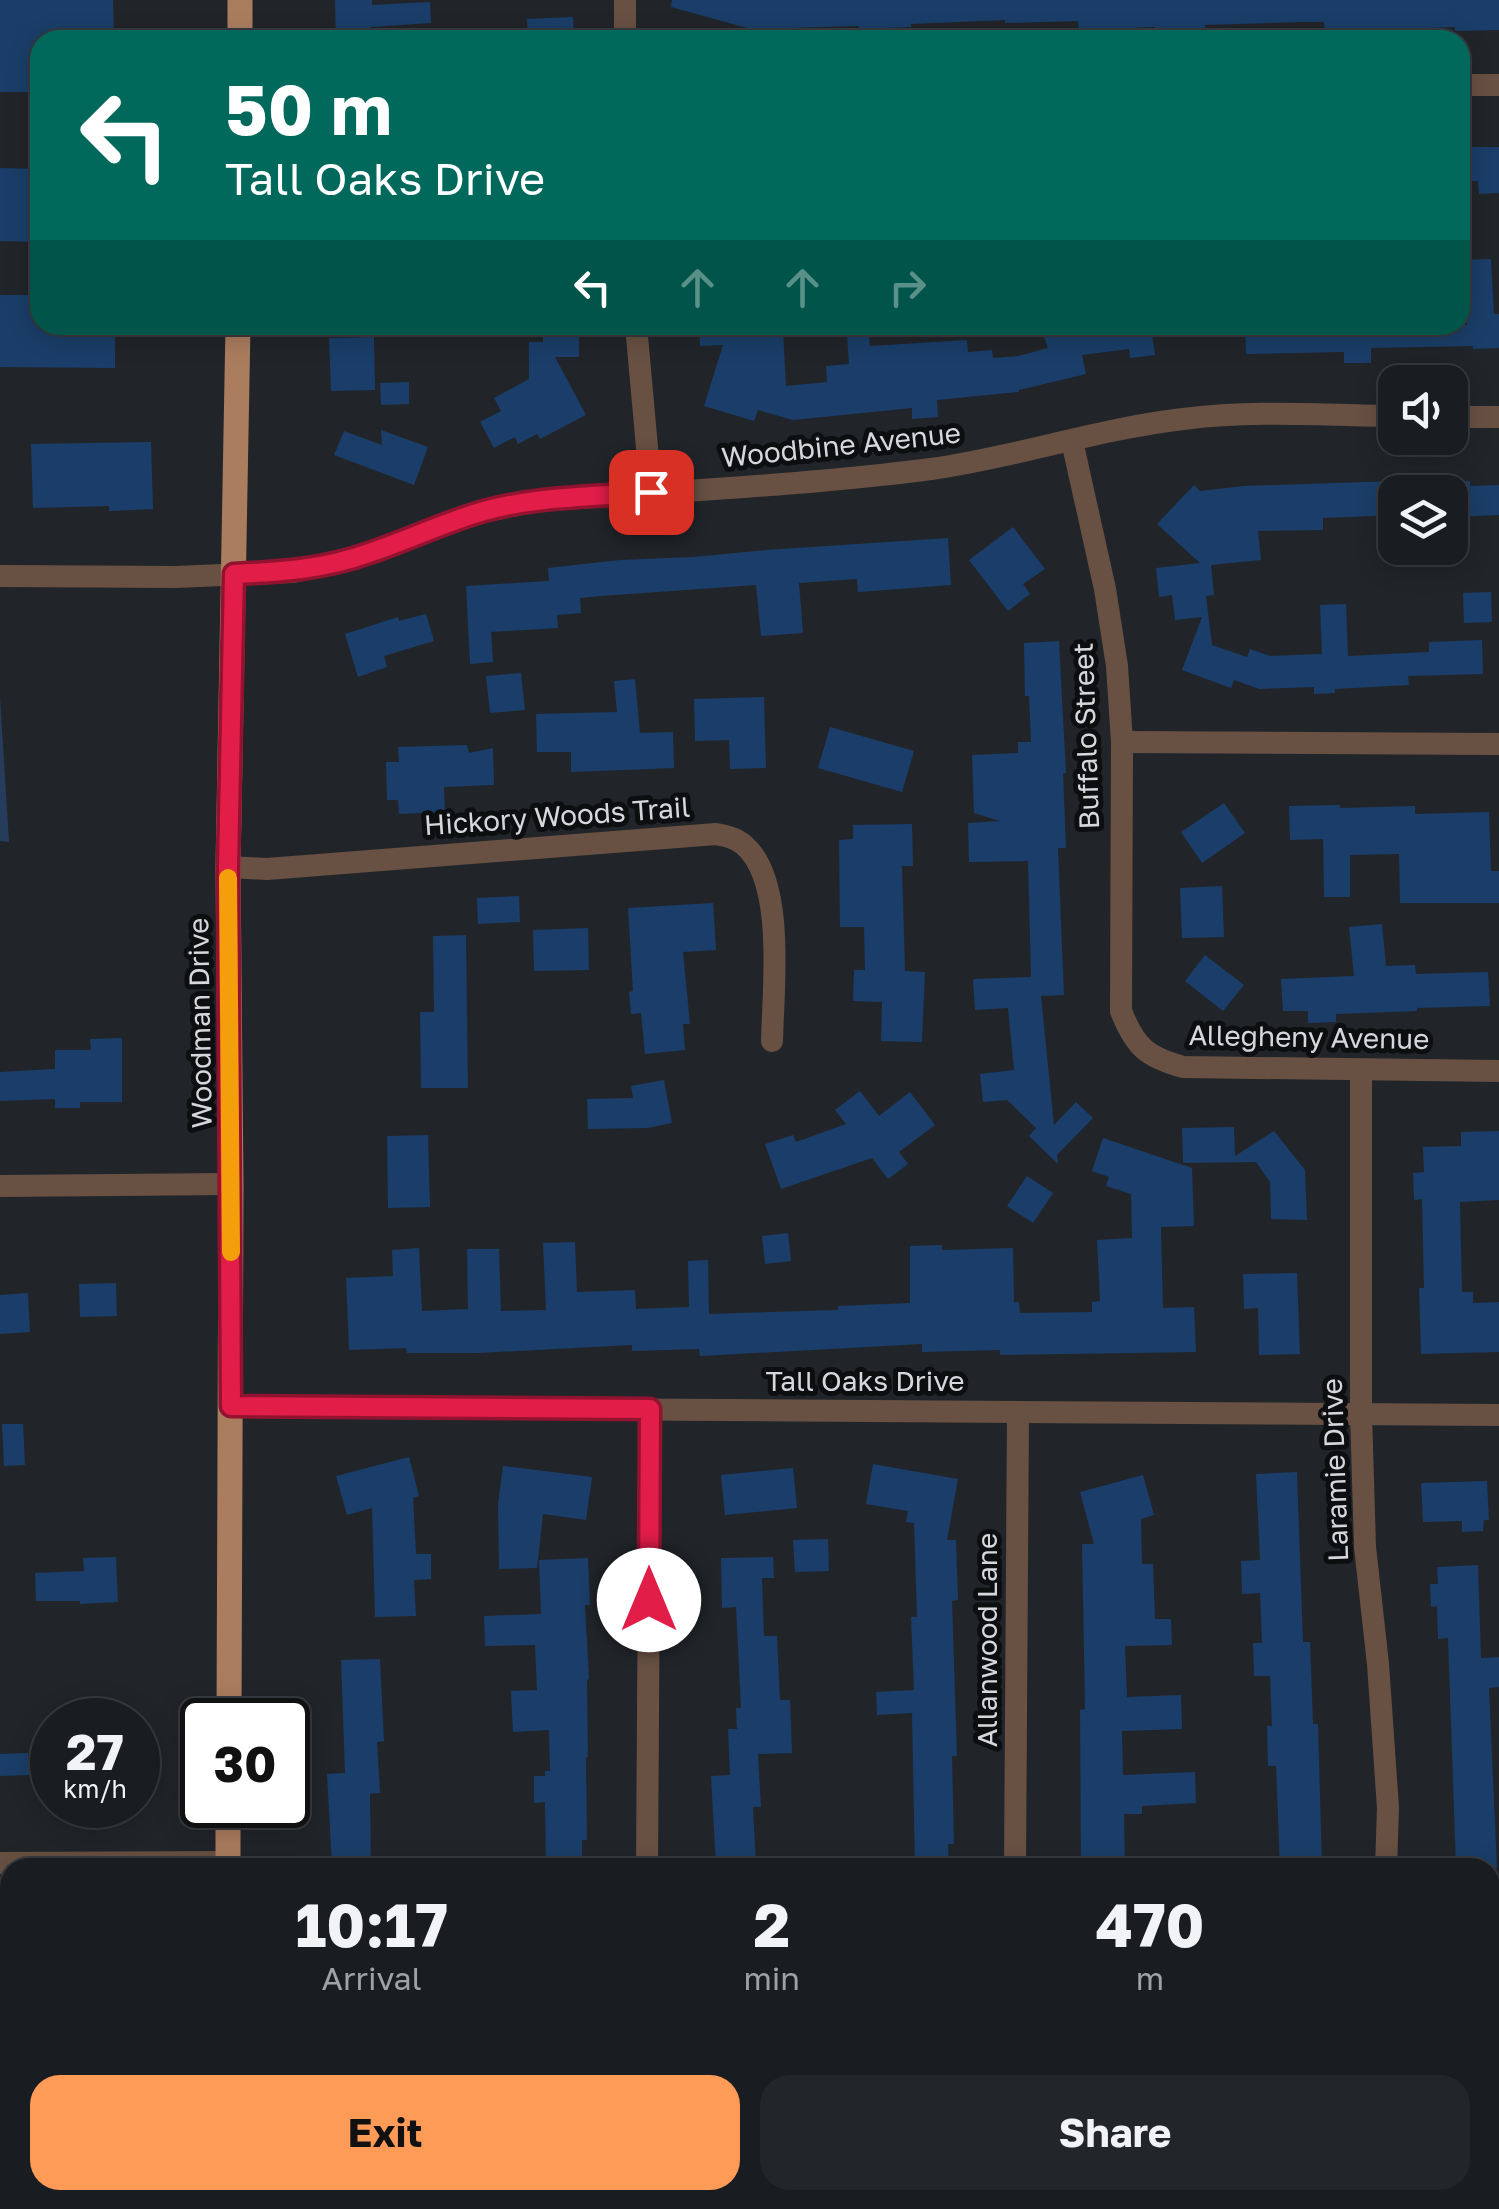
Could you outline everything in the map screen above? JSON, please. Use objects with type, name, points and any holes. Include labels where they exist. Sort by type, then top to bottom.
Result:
[{"type":"main road","points":[[240,0],[240,30]]},
{"type":"main road","name":"Woodman Drive","points":[[229,1698],[232,1184],[228,867],[238,335]]},
{"type":"main road","points":[[228,1828],[228,1858]]},
{"type":"street","points":[[625,0],[625,30]]},
{"type":"street","points":[[1470,85],[1499,85]]},
{"type":"street","points":[[637,335],[651,492]]},
{"type":"street","name":"Woodbine Avenue","points":[[0,576],[292,572],[367,554],[486,510],[538,501],[886,474],[976,462],[1184,418],[1248,414],[1378,416]]},
{"type":"street","points":[[1468,416],[1499,417]]},
{"type":"street","name":"Buffalo Street","points":[[1072,441],[1105,588],[1116,666],[1122,742],[1121,1011],[1129,1032]]},
{"type":"street","points":[[1122,742],[1499,744]]},
{"type":"street","name":"Hickory Woods Trail","points":[[228,867],[267,868],[716,834],[732,838],[746,846],[769,889],[774,920],[772,1041]]},
{"type":"street","name":"Allegheny Avenue","points":[[1129,1032],[1159,1060],[1183,1067],[1499,1070]]},
{"type":"street","name":"Laramie Drive","points":[[1361,1070],[1365,1547],[1388,1808],[1386,1858]]},
{"type":"street","points":[[0,1186],[232,1184]]},
{"type":"street","name":"Tall Oaks Drive","points":[[231,1406],[1499,1414]]},
{"type":"street","points":[[647,1858],[650,1409]]},
{"type":"street","name":"Allanwood Lane","points":[[1016,1858],[1018,1412]]},
{"type":"shaded area","points":[[0,696],[9,842],[0,841]]},
{"type":"building","points":[[0,0],[113,0],[114,30],[30,30],[30,92],[0,92]]},
{"type":"building","points":[[335,0],[372,0],[372,5],[430,2],[431,23],[336,30]]},
{"type":"building","points":[[672,0],[1499,0],[1499,30],[1325,30],[1324,22],[1205,25],[1205,29],[1079,30],[1078,21],[1005,20],[859,29],[751,29],[671,7]]},
{"type":"building","points":[[573,17],[574,30],[528,30],[527,19]]},
{"type":"building","points":[[1470,147],[1499,147],[1499,193],[1479,194],[1478,181],[1470,181]]},
{"type":"building","points":[[0,168],[30,169],[30,242],[0,241]]},
{"type":"building","points":[[1491,259],[1494,314],[1499,314],[1499,348],[1371,348],[1371,363],[1344,363],[1344,352],[1246,354],[1245,335],[1470,335],[1470,260]]},
{"type":"building","points":[[0,295],[30,295],[30,335],[115,335],[115,368],[0,367]]},
{"type":"building","points":[[543,335],[579,335],[579,357],[555,357],[586,415],[540,439],[537,434],[518,444],[515,437],[494,448],[480,422],[501,411],[494,398],[529,379],[529,342],[543,342]]},
{"type":"building","points":[[699,335],[783,335],[786,386],[827,382],[826,366],[849,364],[847,335],[869,335],[870,346],[967,340],[968,352],[992,350],[993,358],[1048,348],[1044,336],[1048,335],[1152,335],[1155,355],[1130,358],[1129,349],[1082,355],[1086,374],[1019,392],[937,400],[938,417],[912,419],[912,408],[793,420],[758,410],[754,421],[704,406],[723,345],[700,346]]},
{"type":"building","points":[[374,337],[375,390],[331,391],[329,338]]},
{"type":"building","points":[[409,382],[409,404],[381,405],[380,383]]},
{"type":"building","points":[[381,430],[428,447],[414,485],[334,455],[344,431],[382,445]]},
{"type":"building","points":[[151,442],[153,509],[33,508],[31,444]]},
{"type":"building","points":[[1468,481],[1470,486],[1499,485],[1499,515],[1468,516]]},
{"type":"building","points":[[1378,482],[1378,516],[1323,518],[1323,530],[1258,531],[1261,560],[1211,565],[1214,595],[1206,596],[1212,645],[1247,657],[1250,649],[1270,656],[1322,654],[1320,605],[1346,604],[1348,656],[1429,652],[1429,642],[1482,640],[1483,674],[1408,676],[1409,685],[1314,694],[1314,687],[1259,689],[1234,680],[1231,688],[1182,670],[1202,617],[1175,620],[1172,595],[1159,597],[1156,568],[1200,563],[1157,524],[1194,485],[1200,491]]},
{"type":"building","points":[[1013,527],[1045,569],[1023,584],[1030,594],[1008,611],[969,560]]},
{"type":"building","points":[[948,538],[951,585],[858,592],[857,579],[799,583],[803,633],[761,636],[756,585],[601,596],[580,598],[581,613],[557,615],[558,628],[491,632],[493,662],[470,664],[466,586],[549,581],[548,568],[620,560]]},
{"type":"building","points":[[1491,592],[1492,622],[1464,623],[1463,593]]},
{"type":"building","points":[[426,614],[434,641],[384,656],[387,667],[358,677],[345,634],[398,617],[399,621]]},
{"type":"building","points":[[1059,641],[1066,773],[1066,848],[1058,848],[1064,995],[1041,996],[1054,1125],[1076,1102],[1093,1118],[1057,1155],[1058,1164],[1029,1136],[1036,1128],[1007,1100],[983,1102],[980,1074],[1014,1070],[1008,1008],[975,1010],[973,979],[1031,977],[1028,861],[969,862],[968,823],[1000,821],[974,813],[972,755],[1018,753],[1018,742],[1031,742],[1024,643]]},
{"type":"building","points":[[521,673],[525,710],[490,713],[486,676]]},
{"type":"building","points":[[635,679],[640,733],[673,732],[674,768],[571,772],[571,752],[537,752],[536,714],[617,712],[614,681]]},
{"type":"building","points":[[764,697],[766,768],[730,769],[729,740],[695,741],[694,699]]},
{"type":"building","points":[[830,727],[914,751],[902,792],[818,768]]},
{"type":"building","points":[[467,745],[469,753],[493,748],[494,785],[444,787],[445,812],[399,814],[398,800],[387,800],[386,762],[399,762],[398,747]]},
{"type":"building","points":[[1224,803],[1245,833],[1202,863],[1181,832]]},
{"type":"building","points":[[1289,806],[1415,806],[1415,814],[1489,812],[1491,871],[1499,871],[1499,903],[1400,903],[1399,854],[1350,855],[1350,897],[1324,897],[1323,839],[1290,840]]},
{"type":"building","points":[[912,824],[913,866],[902,866],[905,971],[925,972],[922,1042],[881,1041],[882,1002],[853,1001],[854,970],[865,970],[864,927],[840,927],[839,840],[853,839],[853,825]]},
{"type":"building","points":[[1222,886],[1224,937],[1182,938],[1180,888]]},
{"type":"building","points":[[519,896],[520,922],[478,924],[477,898]]},
{"type":"building","points":[[713,903],[716,950],[683,952],[690,1024],[683,1024],[685,1050],[645,1054],[641,1013],[631,1014],[628,908]]},
{"type":"building","points":[[1382,924],[1386,966],[1415,965],[1416,974],[1488,972],[1490,1006],[1336,1014],[1336,1022],[1308,1023],[1308,1011],[1283,1011],[1281,979],[1354,976],[1349,927]]},
{"type":"building","points":[[588,928],[589,970],[534,971],[533,930]]},
{"type":"building","points":[[466,935],[468,1088],[421,1088],[420,1012],[434,1012],[433,936]]},
{"type":"building","points":[[1205,955],[1244,985],[1223,1011],[1185,981]]},
{"type":"building","points":[[122,1038],[122,1102],[80,1102],[80,1108],[55,1108],[55,1099],[0,1101],[0,1072],[55,1069],[55,1050],[91,1050],[90,1039]]},
{"type":"building","points":[[664,1080],[672,1123],[648,1128],[588,1129],[587,1099],[633,1098],[631,1086]]},
{"type":"building","points":[[860,1091],[879,1116],[910,1092],[935,1125],[899,1152],[908,1164],[888,1179],[872,1158],[781,1189],[765,1144],[793,1135],[796,1142],[846,1124],[835,1110]]},
{"type":"building","points":[[1234,1127],[1235,1156],[1274,1131],[1305,1170],[1307,1220],[1271,1219],[1270,1182],[1256,1162],[1183,1163],[1182,1128]]},
{"type":"building","points":[[1499,1131],[1499,1200],[1460,1202],[1462,1292],[1473,1292],[1473,1303],[1499,1302],[1499,1352],[1421,1354],[1422,1199],[1414,1200],[1413,1173],[1424,1172],[1423,1147],[1461,1146],[1461,1132]]},
{"type":"building","points":[[428,1135],[430,1207],[388,1208],[387,1136]]},
{"type":"building","points":[[1103,1138],[1192,1168],[1194,1226],[1161,1227],[1163,1308],[1194,1307],[1196,1352],[1000,1355],[1000,1350],[922,1352],[922,1344],[700,1356],[699,1349],[632,1351],[632,1345],[478,1353],[407,1353],[406,1348],[349,1350],[346,1278],[393,1276],[392,1250],[419,1248],[422,1311],[468,1309],[467,1249],[499,1249],[501,1311],[546,1310],[543,1243],[575,1242],[577,1292],[635,1290],[636,1309],[689,1307],[688,1261],[708,1260],[709,1314],[838,1310],[838,1306],[910,1303],[910,1246],[942,1245],[942,1250],[1013,1248],[1014,1302],[1019,1302],[1020,1313],[1092,1312],[1092,1302],[1100,1301],[1097,1240],[1132,1238],[1131,1194],[1106,1186],[1109,1177],[1092,1171]]},
{"type":"building","points":[[1027,1176],[1053,1193],[1033,1223],[1007,1206]]},
{"type":"building","points":[[788,1233],[791,1261],[765,1264],[762,1236]]},
{"type":"building","points":[[1297,1273],[1300,1354],[1259,1355],[1258,1308],[1244,1309],[1243,1274]]},
{"type":"building","points":[[116,1283],[117,1316],[80,1317],[79,1284]]},
{"type":"building","points":[[28,1293],[30,1332],[0,1334],[0,1295]]},
{"type":"building","points":[[2,1424],[23,1424],[25,1465],[4,1466]]},
{"type":"building","points":[[409,1457],[419,1496],[413,1498],[416,1554],[431,1554],[431,1579],[414,1580],[416,1616],[375,1617],[372,1508],[347,1515],[336,1476]]},
{"type":"building","points":[[873,1464],[958,1479],[947,1540],[956,1540],[958,1600],[952,1601],[957,1756],[952,1756],[954,1844],[948,1844],[949,1858],[915,1858],[912,1713],[877,1715],[876,1692],[914,1690],[914,1523],[906,1522],[908,1511],[866,1504]]},
{"type":"building","points":[[503,1466],[592,1477],[586,1520],[543,1514],[537,1568],[499,1569],[498,1504]]},
{"type":"building","points":[[793,1468],[797,1508],[725,1515],[721,1475]]},
{"type":"building","points":[[1297,1472],[1303,1642],[1310,1642],[1313,1724],[1318,1724],[1322,1858],[1280,1858],[1276,1766],[1268,1766],[1267,1726],[1272,1726],[1270,1676],[1254,1676],[1253,1643],[1262,1643],[1260,1593],[1242,1594],[1241,1561],[1260,1560],[1256,1474]]},
{"type":"building","points":[[1143,1475],[1154,1515],[1141,1519],[1142,1564],[1153,1564],[1155,1619],[1171,1619],[1172,1645],[1125,1646],[1127,1697],[1181,1695],[1182,1729],[1122,1731],[1123,1775],[1195,1772],[1196,1803],[1142,1806],[1142,1814],[1124,1814],[1125,1858],[1081,1858],[1080,1710],[1085,1709],[1082,1544],[1094,1544],[1080,1492]]},
{"type":"building","points":[[1487,1481],[1489,1520],[1484,1520],[1483,1531],[1462,1532],[1462,1521],[1423,1522],[1421,1483]]},
{"type":"building","points":[[828,1539],[829,1571],[795,1572],[793,1540]]},
{"type":"building","points":[[116,1557],[118,1602],[36,1601],[35,1573],[84,1571],[83,1558]]},
{"type":"building","points":[[773,1557],[774,1578],[762,1578],[764,1636],[777,1636],[780,1700],[790,1700],[792,1753],[758,1754],[761,1807],[753,1807],[756,1858],[715,1858],[711,1776],[730,1775],[728,1729],[737,1729],[736,1708],[741,1708],[736,1607],[722,1608],[721,1558]]},
{"type":"building","points":[[588,1558],[587,1840],[582,1840],[582,1858],[546,1858],[545,1802],[534,1803],[534,1776],[545,1776],[545,1771],[550,1771],[549,1730],[513,1732],[511,1691],[537,1690],[535,1645],[485,1646],[484,1616],[541,1614],[539,1560]]},
{"type":"building","points":[[1478,1565],[1481,1658],[1499,1657],[1499,1687],[1489,1688],[1497,1858],[1456,1858],[1448,1638],[1438,1639],[1437,1606],[1431,1607],[1430,1584],[1438,1584],[1437,1567]]},
{"type":"building","points":[[380,1659],[384,1741],[377,1742],[380,1793],[370,1794],[371,1858],[331,1858],[327,1774],[345,1773],[341,1660]]},
{"type":"building","points":[[28,1753],[29,1775],[0,1776],[0,1754]]},
{"type":"slow traffic","points":[[228,878],[231,1252]]},
{"type":"route","points":[[649,1600],[650,1409],[231,1406],[228,867],[234,574],[292,572],[367,554],[486,510],[538,501],[651,492]]}]
